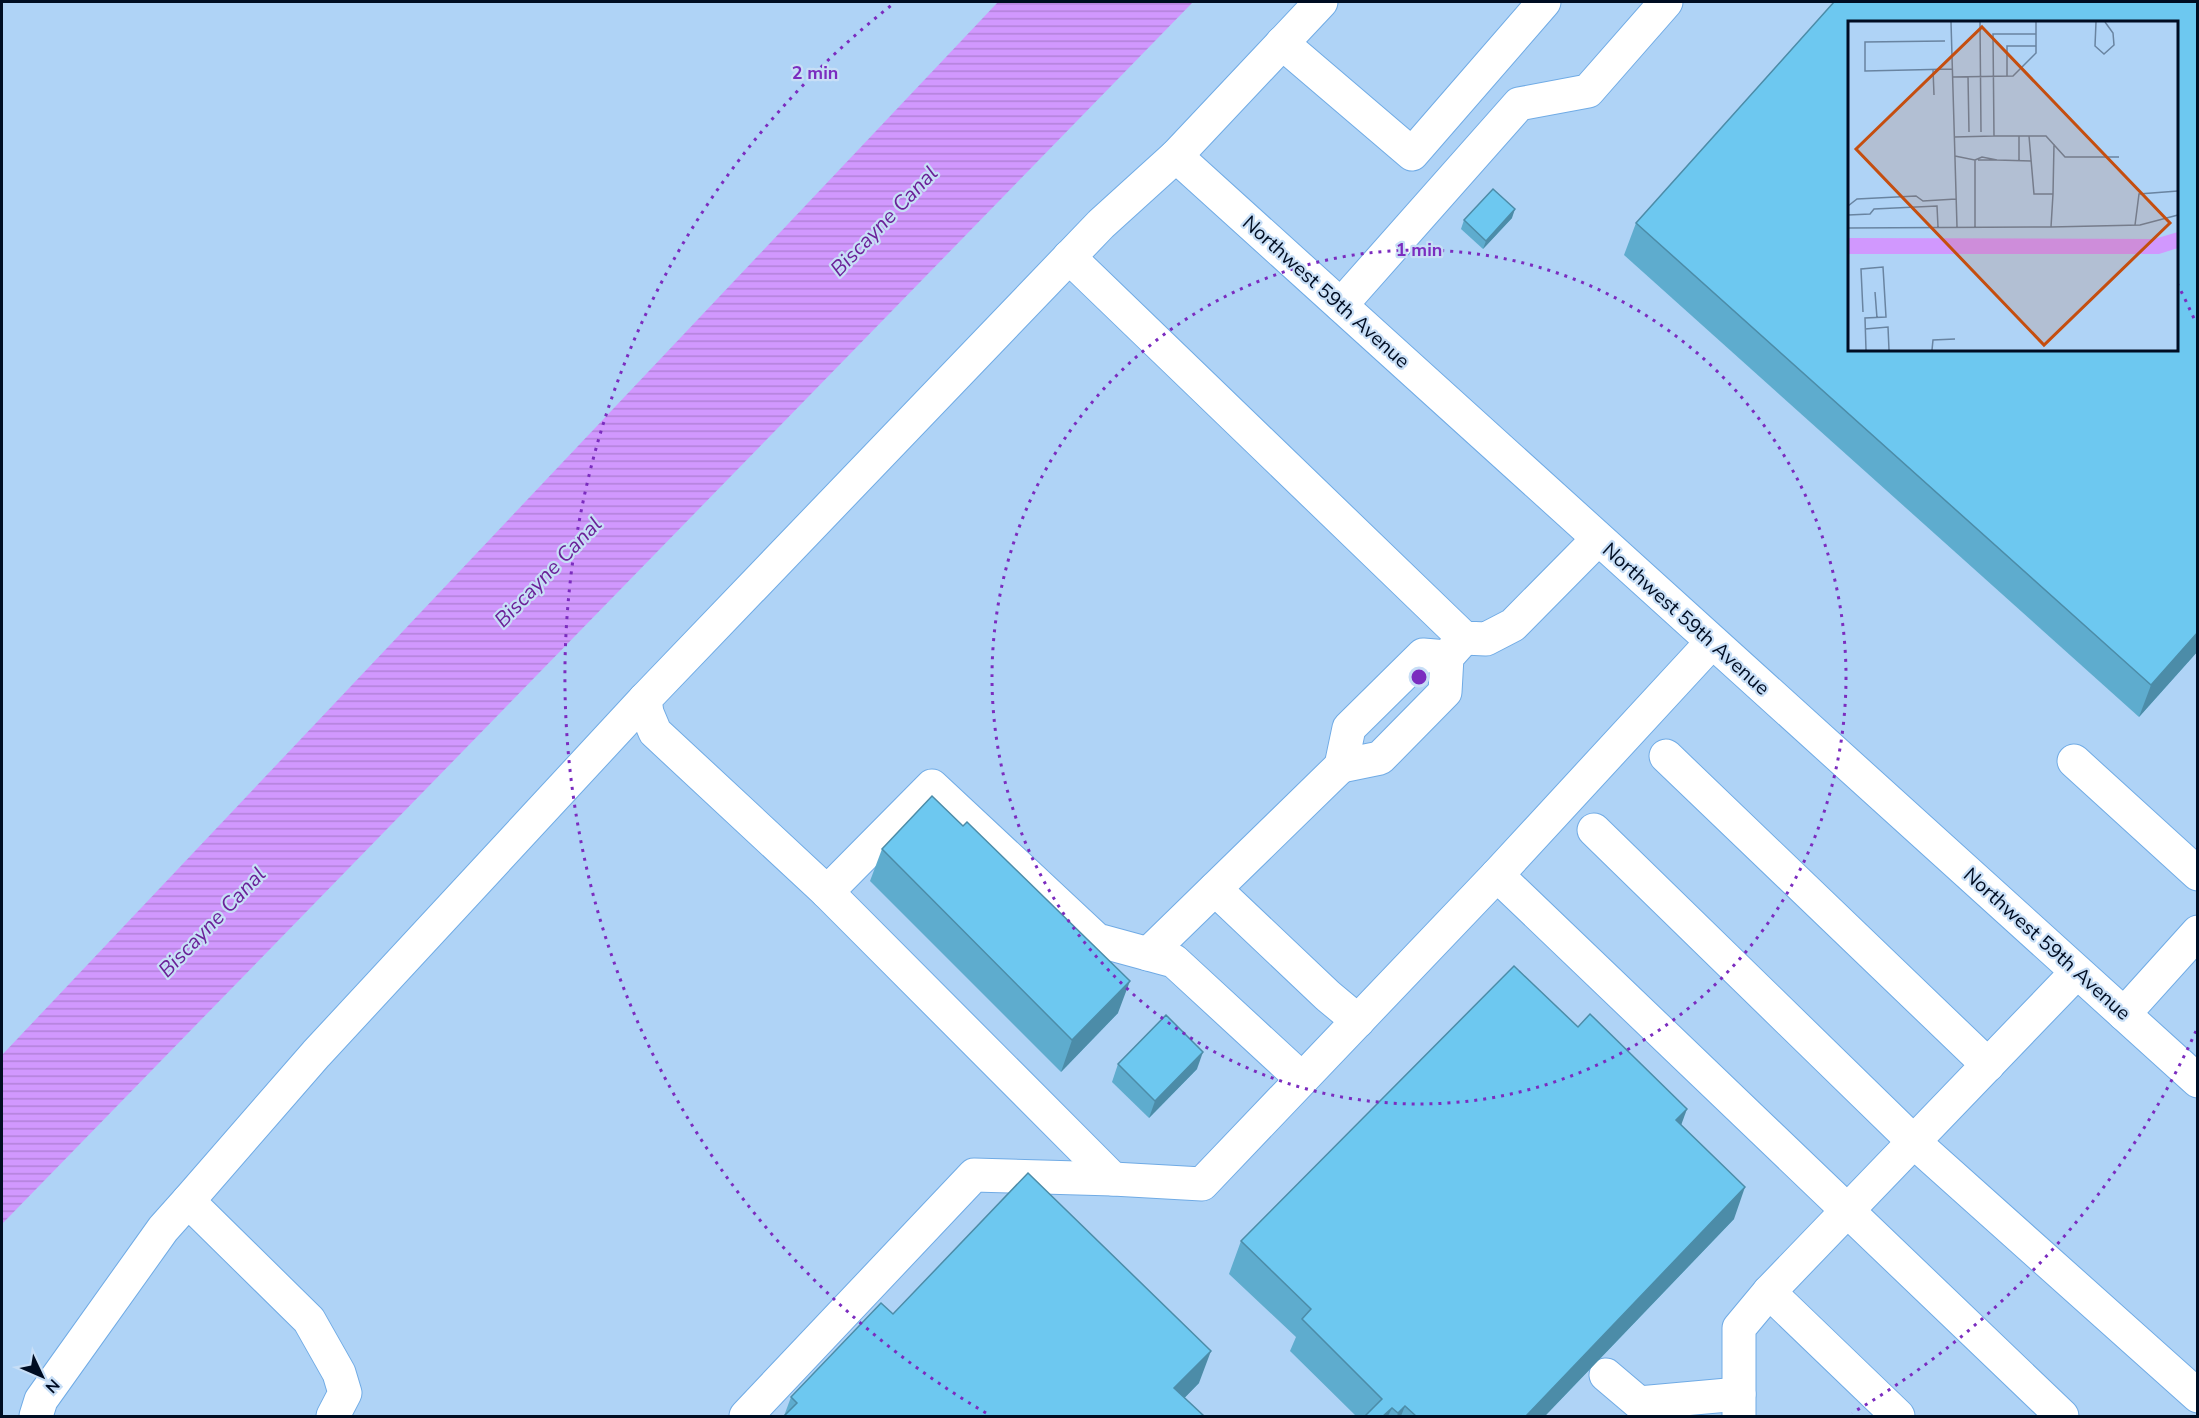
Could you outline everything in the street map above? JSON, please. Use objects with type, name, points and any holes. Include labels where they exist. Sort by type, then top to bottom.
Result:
[{"type":"street","points":[[36,1416],[41,1400],[163,1229],[316,1054],[645,699],[1101,224],[1176,156],[1321,2]]},
{"type":"street","points":[[1282,43],[1412,154],[1544,2]]},
{"type":"street","points":[[1341,305],[1519,104],[1588,91],[1666,2]]},
{"type":"street","name":"Northwest 59th Avenue","points":[[1176,156],[2198,1081]]},
{"type":"street","points":[[1069,257],[1456,647]]},
{"type":"street","points":[[1341,766],[1349,728],[1423,655],[1485,639],[1513,625],[1598,539]]},
{"type":"street","points":[[747,1416],[974,1176],[1113,1179],[1202,1184],[1497,875],[1712,642]]},
{"type":"street","points":[[1148,954],[1341,766],[1380,758],[1444,692],[1456,647]]},
{"type":"street","points":[[645,699],[646,712],[655,732],[827,892],[1113,1179]]},
{"type":"street","points":[[1666,756],[1988,1065]]},
{"type":"street","points":[[2074,761],[2198,874]]},
{"type":"street","points":[[827,892],[932,786],[1097,940],[1174,961],[1302,1079]]},
{"type":"street","points":[[1594,830],[1914,1142],[2198,1396]]},
{"type":"street","points":[[1497,875],[2062,1416]]},
{"type":"street","points":[[1215,889],[1328,996],[1358,1021]]},
{"type":"street","points":[[2124,1014],[2198,932]]},
{"type":"street","points":[[1606,1375],[1640,1403],[1739,1405],[1738,1328],[1769,1292],[2077,972]]},
{"type":"street","points":[[188,1201],[309,1320],[339,1373],[345,1393],[333,1416]]},
{"type":"street","points":[[1769,1292],[1898,1416]]},
{"type":"water","name":"Biscayne Canal","points":[[998,2],[1193,2],[2,1224],[2,1055]]},
{"type":"building","points":[[1834,2],[2198,2],[2198,632],[2151,685],[1636,223]]},
{"type":"building","points":[[1493,189],[1515,209],[1486,241],[1464,220]]},
{"type":"building","points":[[932,796],[963,826],[967,822],[1130,981],[1072,1040],[882,849]]},
{"type":"building","points":[[1514,966],[1578,1027],[1590,1014],[1687,1109],[1676,1120],[1745,1187],[1526,1416],[1416,1416],[1405,1406],[1398,1413],[1392,1408],[1383,1416],[1365,1416],[1382,1399],[1302,1319],[1311,1309],[1241,1241]]},
{"type":"building","points":[[1166,1015],[1203,1052],[1155,1101],[1118,1064]]},
{"type":"building","points":[[1028,1173],[1211,1351],[1174,1388],[1204,1416],[784,1416],[797,1403],[791,1397],[881,1303],[893,1314]]}]
